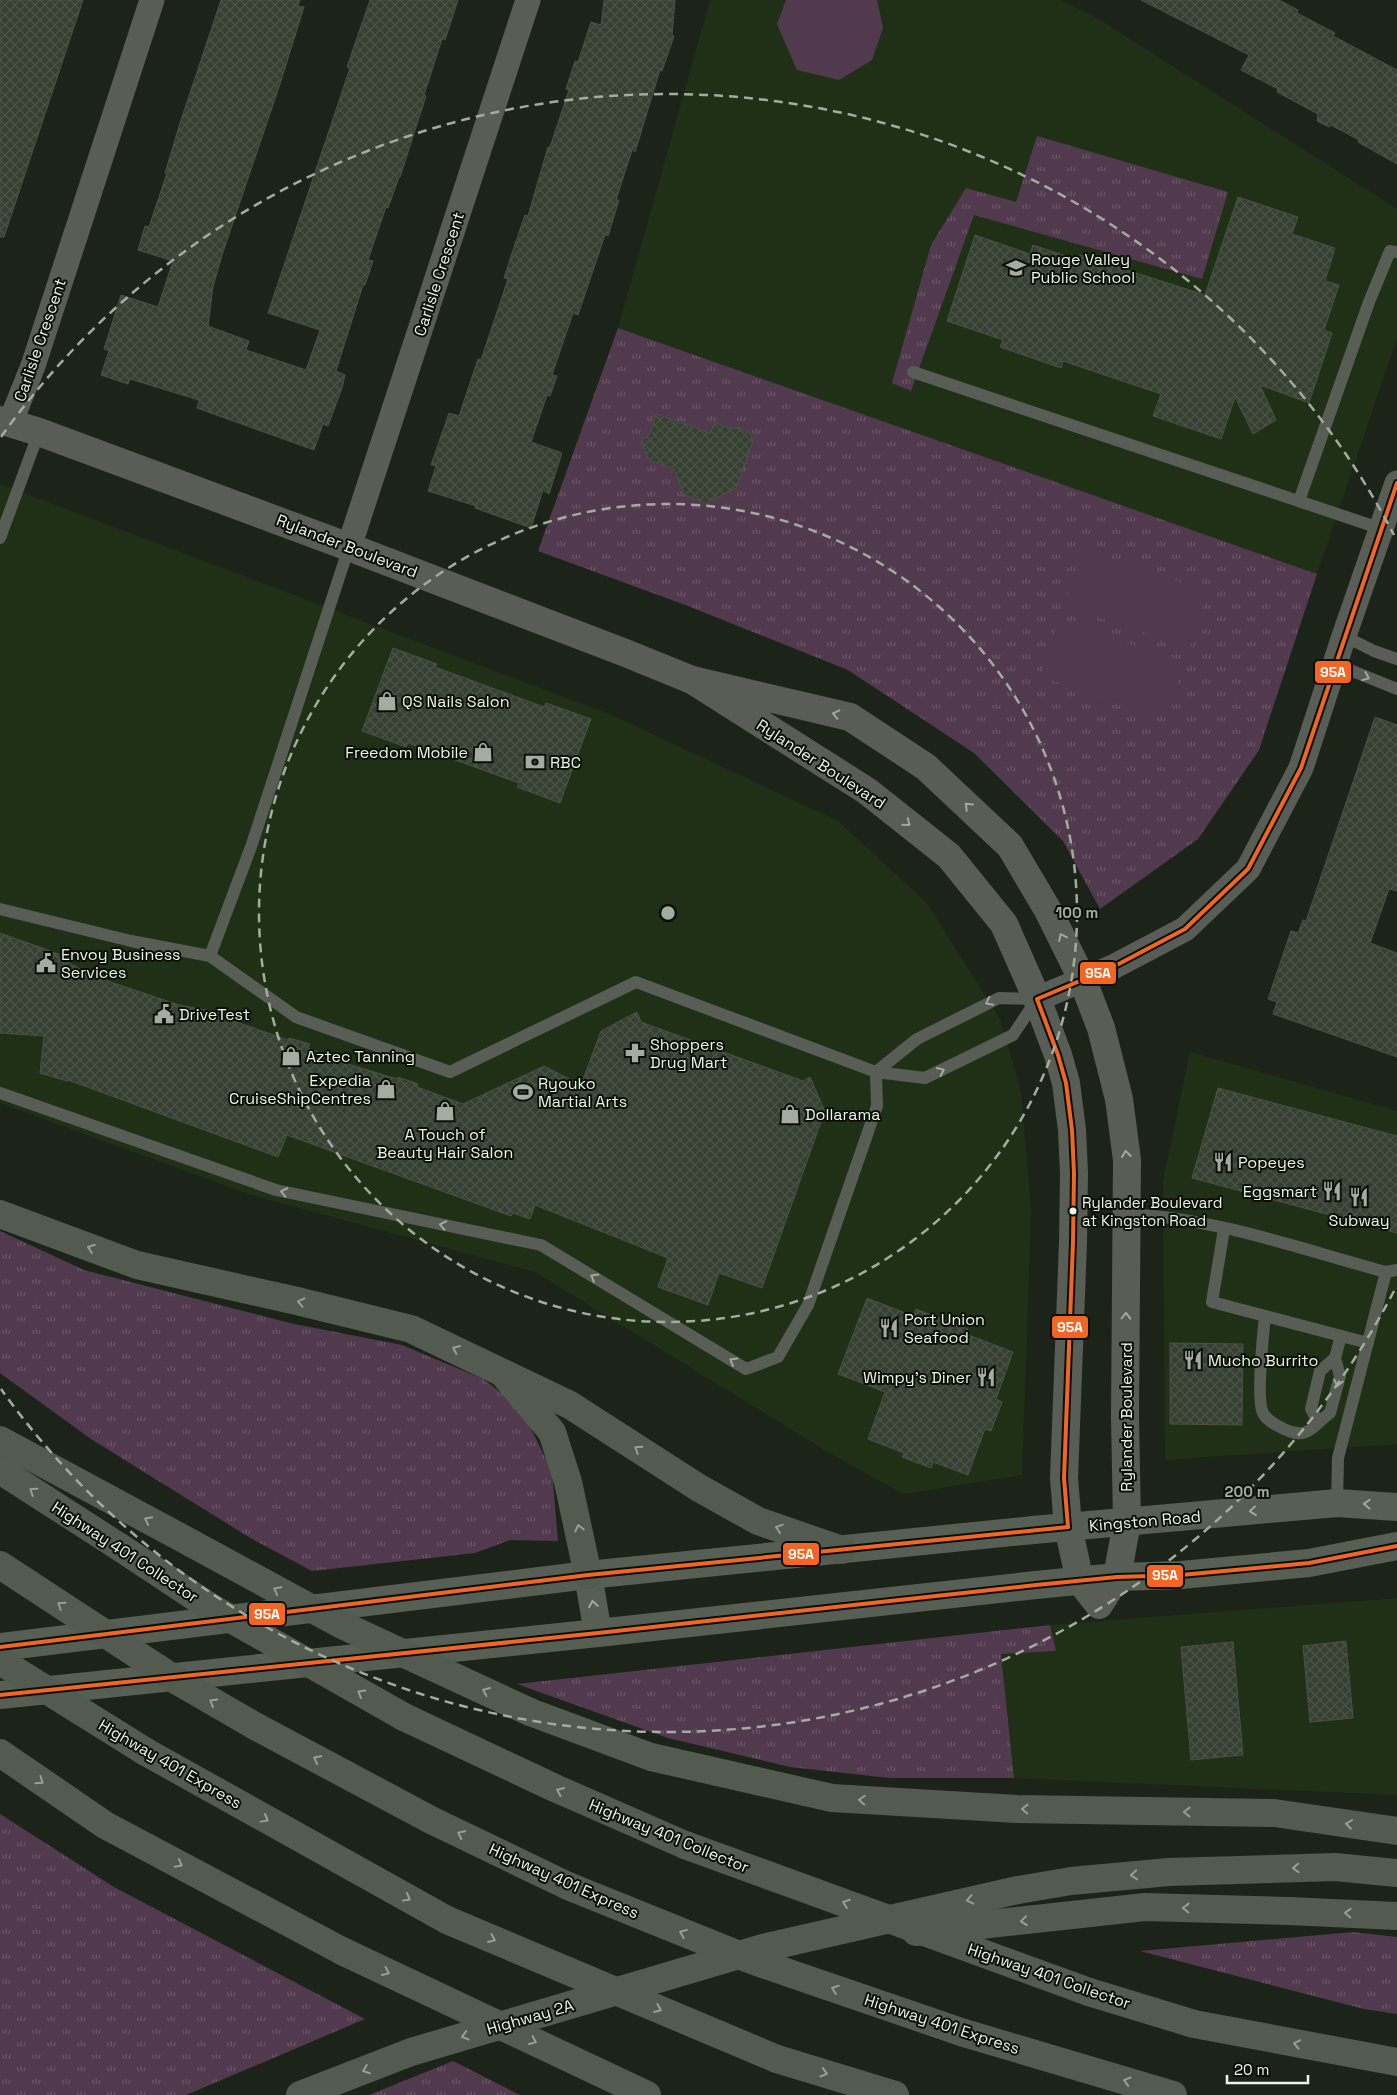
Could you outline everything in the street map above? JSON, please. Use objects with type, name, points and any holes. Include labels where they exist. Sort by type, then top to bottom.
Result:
[{"type":"highway","points":[[0,1214],[137,1265],[297,1300],[411,1329],[570,1405],[699,1488],[758,1521],[842,1550]]},
{"type":"highway","points":[[500,1370],[552,1432],[568,1482],[588,1575]]},
{"type":"highway","points":[[0,1440],[340,1624],[530,1712],[651,1757],[832,1798],[1017,1808],[1274,1813],[1397,1831]]},
{"type":"highway","name":"Highway 401 Collector","points":[[0,1470],[210,1607],[404,1717],[557,1789],[685,1845],[1089,1992],[1194,2024],[1397,2062]]},
{"type":"highway","name":"Highway 401 Express","points":[[0,1565],[179,1682],[255,1726],[431,1820],[568,1886],[754,1961],[964,2033],[1173,2095]]},
{"type":"highway","name":"Highway 401 Express","points":[[0,1661],[146,1752],[447,1920],[777,2059],[895,2095]]},
{"type":"highway","points":[[0,1753],[105,1825],[342,1951],[647,2095]]},
{"type":"highway","points":[[763,1948],[1018,1890],[1071,1881],[1169,1872],[1335,1866],[1397,1873]]},
{"type":"highway","points":[[763,1948],[1145,1907],[1289,1910],[1397,1916]]},
{"type":"highway","name":"Highway 2A","points":[[300,2095],[411,2052],[763,1948]]},
{"type":"main road","name":"Kingston Road","points":[[0,1647],[588,1575],[1337,1502],[1397,1507]]},
{"type":"main road","points":[[0,1695],[1117,1577],[1180,1575],[1309,1562],[1397,1546]]},
{"type":"main road","points":[[588,1575],[598,1633]]},
{"type":"street","name":"Carlisle Crescent","points":[[5,421],[33,366],[152,0]]},
{"type":"street","name":"Carlisle Crescent","points":[[349,547],[528,0]]},
{"type":"street","name":"Rylander Boulevard","points":[[5,421],[349,547],[692,680],[850,717],[926,767],[1010,846],[1049,912],[1083,981],[1101,1028],[1119,1099],[1128,1160],[1125,1444],[1127,1522],[1117,1577]]},
{"type":"street","points":[[1037,999],[1083,981],[1185,930],[1248,869],[1302,768],[1344,636],[1397,483]]},
{"type":"street","name":"Rylander Boulevard","points":[[692,680],[867,791],[949,856],[1004,924],[1037,999],[1058,1055],[1066,1084],[1072,1130],[1074,1173],[1073,1242],[1064,1478],[1068,1527],[1080,1581]]},
{"type":"lane","points":[[1299,501],[1368,302],[1390,251],[1397,252]]},
{"type":"lane","points":[[913,372],[1382,529]]},
{"type":"lane","points":[[0,538],[39,432]]},
{"type":"lane","points":[[210,956],[252,844],[349,547]]},
{"type":"lane","points":[[1344,636],[1397,660]]},
{"type":"lane","points":[[1335,664],[1397,689]]},
{"type":"lane","points":[[0,909],[131,941],[210,956],[296,1017],[450,1072],[636,982],[876,1072],[925,1078],[1013,1035],[1037,999]]},
{"type":"lane","points":[[876,1072],[918,1039],[999,998],[1037,999]]},
{"type":"lane","points":[[0,1093],[276,1190],[541,1245],[746,1369],[778,1358],[808,1305],[876,1106],[876,1072]]},
{"type":"lane","points":[[1127,1214],[1162,1215],[1391,1271],[1368,1343],[1338,1458],[1337,1502]]},
{"type":"lane","points":[[1224,1229],[1212,1302],[1368,1343]]},
{"type":"lane","points":[[1265,1316],[1259,1399],[1263,1413],[1271,1423],[1289,1432],[1304,1433],[1315,1428],[1318,1422],[1330,1413],[1340,1376],[1335,1358],[1341,1336]]},
{"type":"lane","points":[[1318,1422],[1311,1409],[1320,1371],[1335,1358]]},
{"type":"shaded area","name":"Rouge Valley Public School","points":[[710,0],[1060,0],[1092,15],[1397,209],[1397,338],[1317,574],[618,328]]},
{"type":"shaded area","points":[[0,484],[614,716],[838,821],[926,902],[1000,1019],[1021,1091],[1031,1210],[1022,1475],[903,1494],[833,1455],[535,1272],[251,1195],[0,1103]]},
{"type":"shaded area","points":[[1190,1052],[1397,1111],[1397,1444],[1165,1460],[1163,1180]]},
{"type":"shaded area","points":[[1397,1598],[1397,1795],[1014,1778],[1001,1654],[1056,1651],[1050,1625]]},
{"type":"green space","points":[[786,0],[877,0],[883,28],[872,60],[839,80],[797,70],[777,24]]},
{"type":"green space","points":[[1037,136],[1228,192],[1202,279],[974,215],[911,391],[892,383],[931,245],[966,188],[1016,202]]},
{"type":"green space","points":[[618,328],[1317,574],[1259,750],[1198,839],[1100,909],[1063,841],[974,753],[848,670],[688,606],[538,551]]},
{"type":"green space","points":[[1083,549],[1208,591],[1190,648],[1064,606]]},
{"type":"green space","points":[[1059,620],[1185,662],[1167,718],[1041,677]]},
{"type":"green space","points":[[0,1231],[84,1270],[294,1324],[402,1345],[483,1379],[521,1408],[552,1472],[558,1541],[510,1540],[475,1553],[312,1571],[252,1539],[91,1439],[0,1373]]},
{"type":"green space","points":[[1050,1625],[1056,1651],[1001,1654],[1014,1778],[890,1778],[790,1767],[668,1738],[517,1684]]},
{"type":"green space","points":[[0,1814],[114,1887],[365,2019],[186,2095],[0,2095]]},
{"type":"green space","points":[[1353,1932],[1397,1937],[1397,2014],[1364,2009],[1140,1951]]},
{"type":"green space","points":[[453,2061],[520,2095],[369,2095]]},
{"type":"building","points":[[0,0],[83,0],[4,237],[0,237]]},
{"type":"building","points":[[221,0],[300,0],[298,6],[304,7],[222,255],[213,287],[208,326],[249,341],[246,350],[306,370],[320,330],[268,313],[350,68],[347,67],[370,0],[458,0],[445,40],[442,39],[400,177],[388,208],[386,207],[368,260],[373,261],[365,285],[363,285],[336,371],[345,375],[342,388],[328,426],[323,424],[314,450],[197,408],[199,400],[130,379],[128,384],[101,375],[109,351],[104,349],[121,295],[158,307],[173,261],[138,250],[145,226],[149,227],[167,173],[165,173],[180,123]]},
{"type":"building","points":[[604,0],[675,0],[672,36],[674,36],[662,71],[660,70],[635,152],[632,150],[616,200],[619,200],[608,236],[605,235],[578,315],[573,313],[552,375],[557,376],[550,396],[547,395],[531,442],[562,453],[549,494],[543,490],[531,528],[475,508],[476,506],[428,491],[436,466],[431,465],[449,413],[459,416],[478,359],[481,360],[508,279],[504,278],[512,253],[525,215],[528,216],[548,147],[550,147],[569,90],[566,89],[575,61],[578,62],[591,22],[601,25]]},
{"type":"building","points":[[1141,0],[1279,0],[1298,10],[1297,13],[1335,33],[1333,36],[1397,70],[1397,164],[1358,142],[1359,140],[1331,125],[1329,127],[1317,121],[1318,114],[1277,92],[1278,89],[1241,70],[1249,55]]},
{"type":"building","points":[[1238,197],[1298,217],[1292,234],[1335,248],[1325,281],[1339,285],[1324,330],[1332,333],[1309,403],[1260,385],[1276,420],[1253,434],[1235,397],[1221,439],[1153,416],[1161,394],[1063,361],[1061,368],[1000,347],[1003,340],[947,321],[975,235],[1030,254],[1033,245],[1078,260],[1080,255],[1205,295]]},
{"type":"building","points":[[656,414],[710,433],[715,423],[749,432],[753,441],[736,488],[706,503],[685,495],[673,468],[649,460],[641,442],[649,435]]},
{"type":"building","points":[[393,648],[437,664],[435,667],[544,707],[546,703],[591,719],[560,803],[517,787],[519,783],[408,743],[406,747],[362,731]]},
{"type":"building","points":[[1375,717],[1397,725],[1397,891],[1389,889],[1370,943],[1397,953],[1397,1057],[1273,1014],[1277,1002],[1268,999],[1291,931],[1298,933],[1303,920],[1306,921]]},
{"type":"building","points":[[0,933],[59,954],[58,956],[90,975],[179,1005],[226,1014],[225,1018],[288,1040],[289,1038],[310,1044],[308,1048],[351,1065],[397,1079],[398,1077],[418,1084],[417,1087],[463,1104],[544,1066],[581,1085],[601,1031],[637,1012],[641,1022],[803,1081],[810,1077],[827,1116],[822,1119],[762,1288],[719,1273],[708,1305],[658,1287],[668,1258],[535,1205],[530,1219],[513,1213],[511,1216],[287,1135],[278,1157],[68,1080],[40,1073],[44,1036],[0,1033]]},
{"type":"building","points":[[1218,1088],[1397,1136],[1397,1233],[1192,1178]]},
{"type":"building","points":[[867,1298],[913,1316],[916,1309],[968,1329],[966,1334],[1013,1352],[996,1399],[1002,1402],[991,1431],[985,1429],[968,1475],[933,1462],[931,1468],[902,1457],[904,1453],[868,1439],[885,1392],[838,1374]]},
{"type":"building","points":[[1170,1343],[1243,1344],[1242,1425],[1170,1424]]},
{"type":"building","points":[[1346,1641],[1353,1718],[1310,1722],[1303,1646]]},
{"type":"building","points":[[1233,1642],[1243,1755],[1191,1760],[1181,1647]]},
{"type":"transit line","name":"95A","points":[[1068,1527],[1064,1478],[1073,1242],[1074,1173],[1072,1130],[1066,1083],[1058,1055],[1037,999],[1113,967],[1185,929],[1248,869],[1301,768],[1397,483]]},
{"type":"transit line","name":"95A","points":[[0,1647],[588,1575],[1068,1527]]},
{"type":"transit line","name":"95A","points":[[0,1695],[1036,1585],[1117,1577],[1181,1575],[1309,1563],[1397,1546]]},
{"type":"place","name":"Rouge Valley Public School","points":[[1016,268]]},
{"type":"place","name":"QS Nails Salon","points":[[387,701]]},
{"type":"place","name":"Freedom Mobile","points":[[483,752]]},
{"type":"place","name":"RBC","points":[[535,762]]},
{"type":"place","name":"Envoy Business Services","points":[[46,963]]},
{"type":"place","name":"DriveTest","points":[[164,1014]]},
{"type":"place","name":"Shoppers Drug Mart","points":[[635,1053]]},
{"type":"place","name":"Aztec Tanning","points":[[291,1056]]},
{"type":"place","name":"Expedia CruiseShipCentres","points":[[386,1089]]},
{"type":"place","name":"Ryouko Martial Arts","points":[[523,1092]]},
{"type":"place","name":"A Touch of Beauty Hair Salon","points":[[445,1111]]},
{"type":"place","name":"Dollarama","points":[[790,1114]]},
{"type":"place","name":"Popeyes","points":[[1223,1162]]},
{"type":"place","name":"Eggsmart","points":[[1332,1191]]},
{"type":"place","name":"Subway","points":[[1359,1197]]},
{"type":"place","name":"Rylander Boulevard at Kingston Road","points":[[1073,1211]]},
{"type":"place","name":"Port Union Seafood","points":[[889,1328]]},
{"type":"place","name":"Mucho Burrito","points":[[1193,1360]]},
{"type":"place","name":"Wimpy's Diner","points":[[986,1377]]}]
